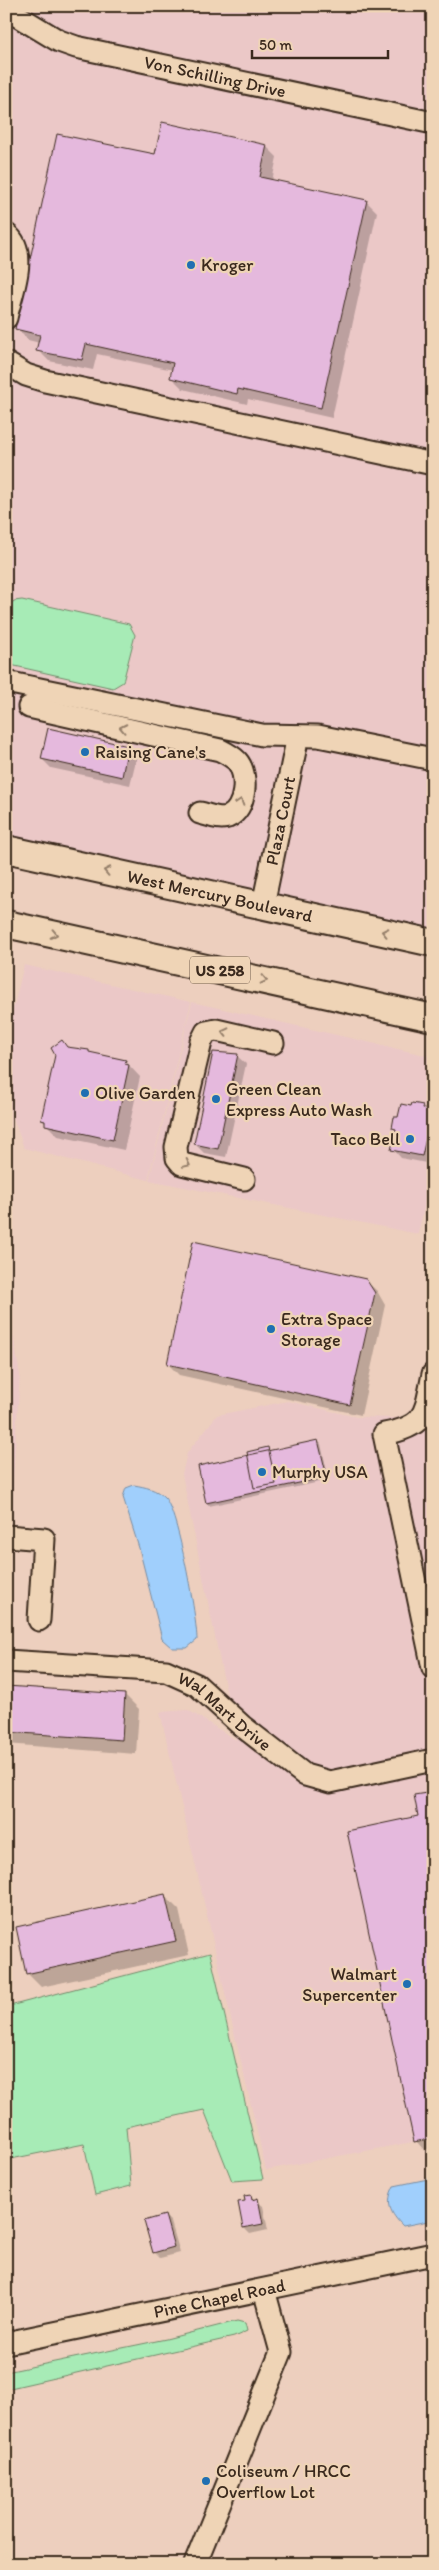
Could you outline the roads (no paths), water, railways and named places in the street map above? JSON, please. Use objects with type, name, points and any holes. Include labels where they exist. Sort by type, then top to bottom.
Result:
[{"type":"main road","name":"West Mercury Boulevard","points":[[6,849],[433,943]]},
{"type":"main road","name":"US 258","points":[[6,924],[433,1018]]},
{"type":"street","name":"Von Schilling Drive","points":[[6,9],[58,41],[76,47],[433,122]]},
{"type":"street","points":[[6,234],[13,239],[18,253],[6,318]]},
{"type":"street","points":[[6,363],[26,375],[45,381],[433,464]]},
{"type":"street","points":[[6,682],[262,735],[341,740],[433,759]]},
{"type":"street","points":[[30,707],[220,750],[229,754],[240,766],[244,782],[238,809],[234,814],[221,818],[200,814]]},
{"type":"street","name":"Plaza Court","points":[[263,905],[298,736]]},
{"type":"street","points":[[244,1179],[182,1164],[177,1158],[176,1147],[201,1042],[206,1032],[216,1030],[273,1043]]},
{"type":"street","points":[[433,1374],[426,1412],[413,1424],[400,1431],[384,1434],[433,1668]]},
{"type":"street","points":[[6,1536],[44,1539],[39,1620]]},
{"type":"street","name":"Wal Mart Drive","points":[[6,1661],[166,1671],[183,1677],[197,1685],[242,1726],[305,1775],[330,1782],[433,1760]]},
{"type":"street","name":"Pine Chapel Road","points":[[6,2344],[433,2254]]},
{"type":"street","points":[[196,2564],[281,2352],[264,2290]]},
{"type":"water","points":[[134,1485],[158,1492],[165,1498],[170,1507],[186,1566],[196,1628],[197,1640],[187,1648],[172,1648],[162,1639],[139,1548],[123,1497],[126,1488]]},
{"type":"water","points":[[433,2178],[433,2220],[403,2226],[390,2208],[391,2192],[394,2186]]},
{"type":"place","name":"Kroger","points":[[191,265]]},
{"type":"place","name":"Raising Cane's","points":[[85,752]]},
{"type":"place","name":"Olive Garden","points":[[85,1093]]},
{"type":"place","name":"Green Clean Express Auto Wash","points":[[216,1099]]},
{"type":"place","name":"Taco Bell","points":[[410,1139]]},
{"type":"place","name":"Extra Space Storage","points":[[271,1329]]},
{"type":"place","name":"Murphy USA","points":[[262,1472]]},
{"type":"place","name":"Walmart Supercenter","points":[[407,1984]]},
{"type":"place","name":"Coliseum / HRCC Overflow Lot","points":[[206,2481]]}]
